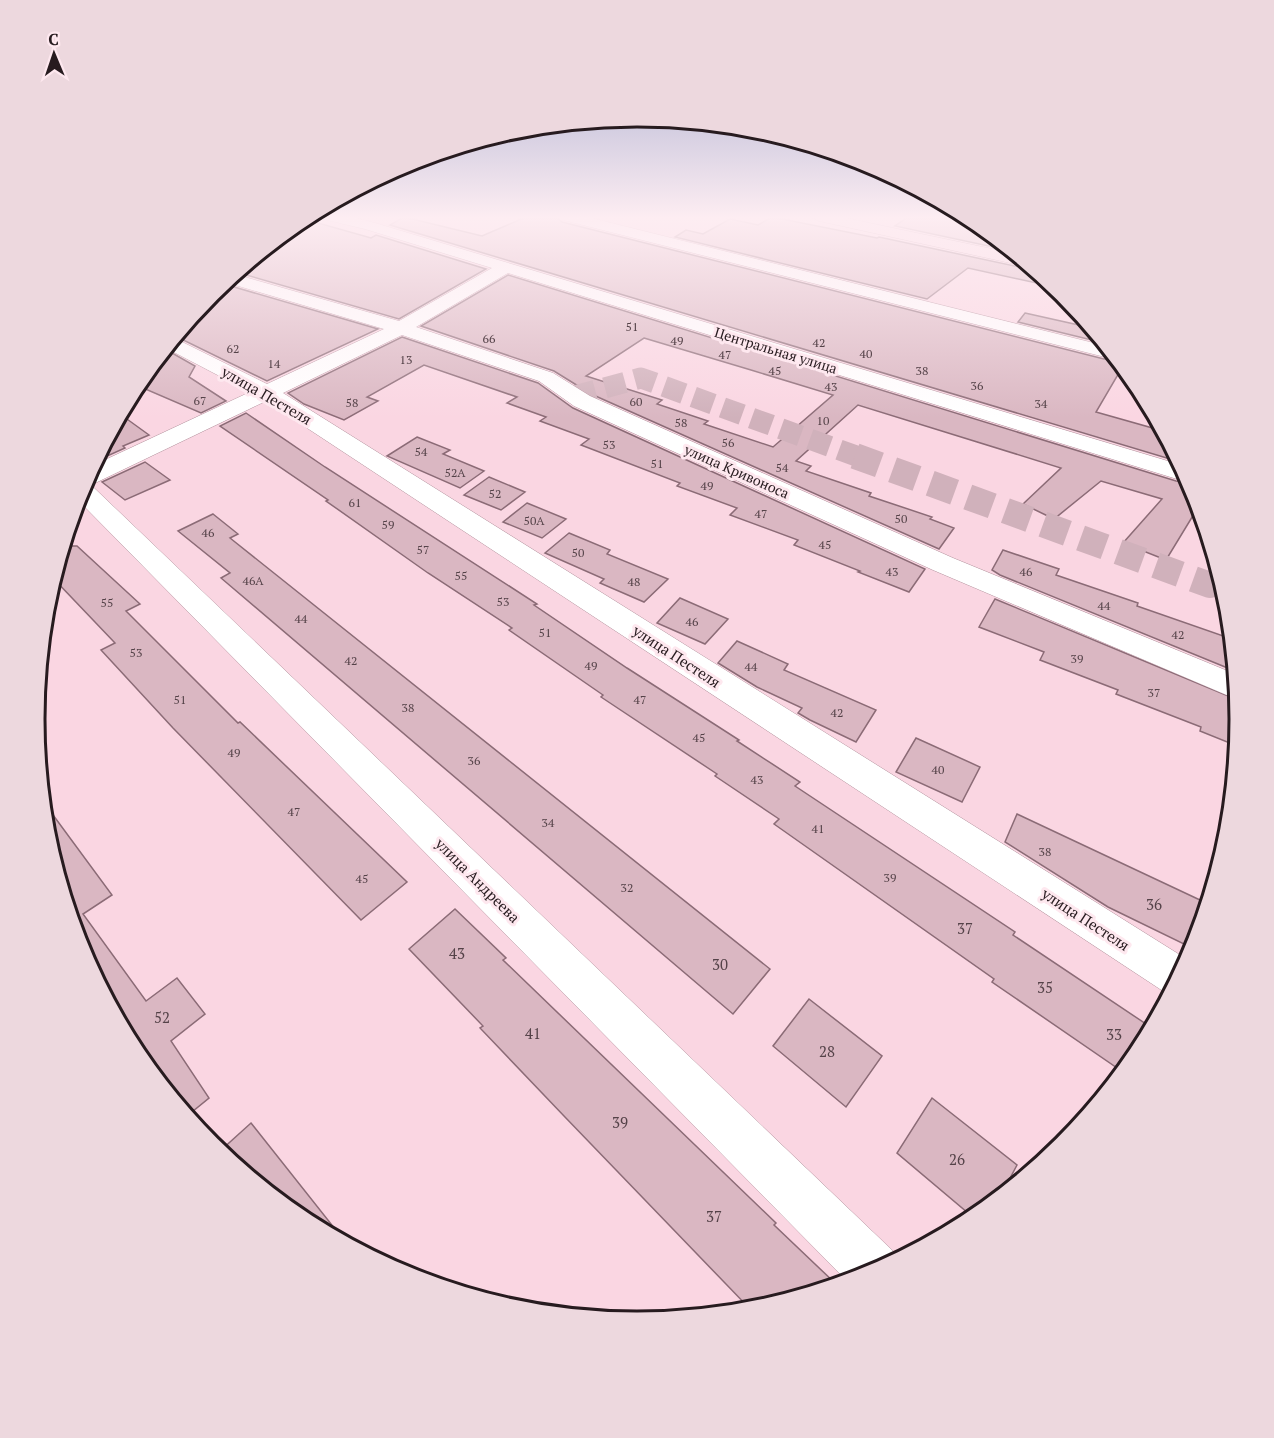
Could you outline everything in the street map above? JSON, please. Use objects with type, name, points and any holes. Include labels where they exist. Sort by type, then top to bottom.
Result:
[{"type":"street","name":"улица Кривоноса","points":[[251,284],[401,328],[546,377],[582,401],[943,564],[1228,684]]},
{"type":"street","points":[[99,472],[401,328],[478,284]]},
{"type":"street","name":"Центральная улица","points":[[559,284],[1174,470]]},
{"type":"street","points":[[837,284],[1099,350]]},
{"type":"street","name":"улица Пестеля","points":[[177,347],[267,392],[1171,974]]},
{"type":"street","name":"улица Андреева","points":[[88,496],[868,1264]]},
{"type":"building","points":[[278,284],[460,284],[399,319]]},
{"type":"building","points":[[492,284],[538,284],[1179,481],[1193,516],[1166,560],[1123,543],[1162,499],[1101,481],[1054,519],[1023,504],[1061,468],[858,405],[796,461],[811,466],[806,471],[871,493],[869,496],[932,517],[930,519],[954,528],[939,549],[591,394],[554,371],[421,326]],"holes":[[[644,338],[833,395],[773,447],[704,424],[708,421],[657,404],[662,400],[586,376]]]},
{"type":"building","points":[[587,284],[808,284],[1107,359],[1118,375],[1096,412],[1153,428],[1169,459]]},
{"type":"building","points":[[866,284],[947,284],[927,299]]},
{"type":"building","points":[[233,287],[378,329],[267,381],[183,340]]},
{"type":"building","points":[[1025,313],[1078,325],[1091,340],[1018,322]]},
{"type":"building","points":[[402,337],[538,383],[573,408],[925,569],[909,592],[858,572],[860,571],[794,545],[798,540],[730,515],[737,508],[677,486],[680,483],[581,445],[589,439],[540,421],[546,417],[507,403],[517,397],[424,365],[367,397],[378,401],[344,420],[304,404],[288,393]]},
{"type":"building","points":[[172,353],[195,366],[189,377],[226,401],[201,413],[146,389]]},
{"type":"building","points":[[246,413],[537,604],[534,605],[627,668],[739,740],[737,741],[800,782],[795,786],[1015,932],[1013,935],[1145,1023],[1129,1048],[1116,1067],[992,982],[994,979],[774,824],[779,819],[715,776],[717,774],[601,697],[603,695],[509,630],[512,628],[428,573],[326,501],[328,500],[220,426]]},
{"type":"building","points":[[127,419],[149,435],[123,446],[125,448],[106,456]]},
{"type":"building","points":[[417,437],[450,450],[443,454],[484,471],[460,488],[387,456]]},
{"type":"building","points":[[145,462],[170,480],[125,500],[102,482]]},
{"type":"building","points":[[489,477],[525,492],[501,510],[464,495]]},
{"type":"building","points":[[527,503],[566,519],[542,538],[503,522]]},
{"type":"building","points":[[213,514],[238,534],[230,538],[770,969],[733,1014],[221,578],[230,573],[178,531]]},
{"type":"building","points":[[569,533],[610,550],[607,554],[668,579],[644,602],[600,583],[604,579],[545,553]]},
{"type":"building","points":[[71,546],[77,546],[140,604],[126,611],[238,723],[240,722],[407,882],[361,920],[173,728],[101,650],[115,643],[60,586]]},
{"type":"building","points":[[1003,550],[1059,569],[1056,575],[1223,636],[1227,668],[1000,575],[992,570]]},
{"type":"building","points":[[680,598],[728,619],[705,644],[657,623]]},
{"type":"building","points":[[995,599],[1228,696],[1228,743],[1200,731],[1201,727],[1116,694],[1118,690],[1040,660],[1044,652],[979,627]]},
{"type":"building","points":[[737,641],[788,664],[784,670],[876,710],[856,742],[810,720],[798,713],[802,708],[757,687],[718,663]]},
{"type":"building","points":[[916,738],[980,767],[962,802],[896,772]]},
{"type":"building","points":[[1017,814],[1200,900],[1185,944],[1108,907],[1005,842]]},
{"type":"building","points":[[53,815],[112,895],[83,914],[146,1001],[177,978],[205,1014],[171,1041],[209,1098],[194,1111],[167,1079],[124,1015],[90,946],[76,909],[65,872]]},
{"type":"building","points":[[455,909],[506,958],[503,960],[776,1223],[774,1225],[830,1279],[743,1301],[480,1028],[483,1026],[409,949]]},
{"type":"building","points":[[809,999],[882,1056],[846,1107],[773,1046]]},
{"type":"building","points":[[932,1098],[1017,1165],[1010,1178],[966,1211],[897,1153]]},
{"type":"building","points":[[251,1123],[334,1227],[277,1189],[226,1145]]},
{"type":"tunnel","points":[[575,396],[641,378],[859,457]]},
{"type":"tunnel","points":[[855,456],[1210,585],[1212,580]]}]
